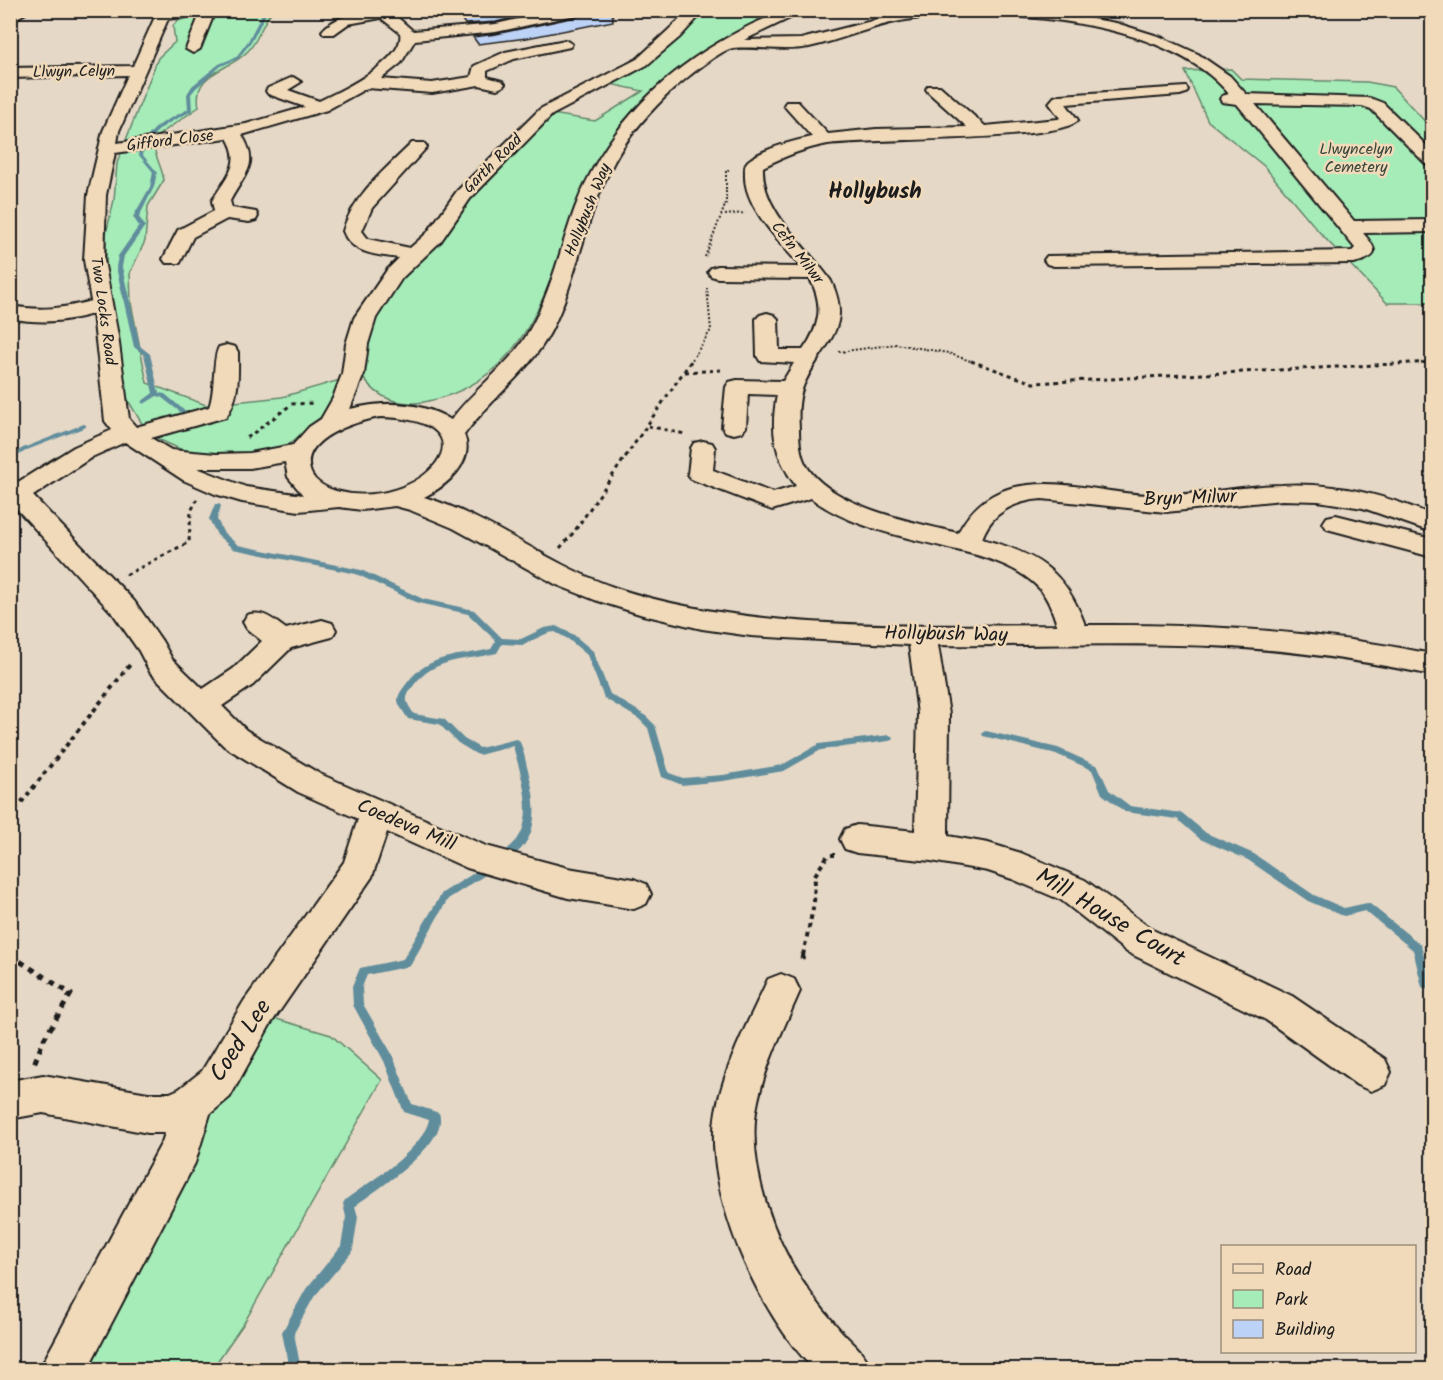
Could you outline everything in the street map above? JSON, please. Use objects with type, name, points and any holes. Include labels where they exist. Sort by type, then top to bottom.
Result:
[{"type":"street","points":[[10,18],[24,10]]},
{"type":"street","points":[[498,10],[514,22]]},
{"type":"street","points":[[329,31],[344,21],[382,12],[404,26],[409,36],[496,28],[514,22],[580,10]]},
{"type":"street","name":"Garth Road","points":[[330,424],[353,374],[357,344],[365,318],[394,274],[434,237],[463,195],[546,111],[642,62],[675,34],[698,10]]},
{"type":"street","name":"Hollybush Way","points":[[452,435],[474,405],[523,358],[551,309],[601,170],[620,138],[639,113],[668,86],[701,61],[729,44],[800,10]]},
{"type":"street","points":[[164,13],[204,11],[205,19],[193,49]]},
{"type":"street","points":[[729,44],[811,42],[873,22],[908,16],[964,12],[1028,14],[1101,26],[1154,40],[1208,65],[1228,84],[1365,247],[1365,253],[1354,257],[1054,260]]},
{"type":"street","name":"Two Locks Road","points":[[130,434],[117,421],[107,336],[94,260],[94,228],[97,195],[111,131],[164,13]]},
{"type":"street","points":[[322,16],[344,21]]},
{"type":"street","points":[[759,29],[764,38],[788,44]]},
{"type":"street","name":"Gifford Close","points":[[107,149],[233,133],[292,118],[321,107],[365,83],[400,54],[407,45],[409,36]]},
{"type":"street","points":[[365,83],[432,88],[479,74],[510,55],[565,44]]},
{"type":"street","name":"Llwyn Celyn","points":[[10,73],[138,70]]},
{"type":"street","points":[[479,74],[497,84]]},
{"type":"street","points":[[293,82],[268,90],[321,107]]},
{"type":"street","points":[[1228,84],[1213,86],[1211,91],[1229,99],[1242,100],[1365,100],[1377,106],[1432,160]]},
{"type":"street","points":[[934,88],[982,132]]},
{"type":"street","points":[[753,170],[754,165],[766,158],[823,140],[855,135],[982,132],[1061,124],[1070,120],[1057,103],[1060,100],[1141,97],[1180,90]]},
{"type":"street","points":[[792,105],[823,140]]},
{"type":"street","name":"Gifford Close","points":[[225,213],[221,201],[243,162],[243,150],[233,133]]},
{"type":"street","points":[[406,153],[365,202],[354,222],[352,233],[356,240],[365,244],[415,255]]},
{"type":"street","name":"Cefn Milwr","points":[[753,170],[752,175],[769,217],[791,240],[828,295],[830,309],[823,336],[809,357]]},
{"type":"street","points":[[173,259],[185,234],[225,213],[249,216]]},
{"type":"street","points":[[1348,226],[1432,226]]},
{"type":"street","points":[[709,270],[814,273]]},
{"type":"street","points":[[41,318],[54,318],[102,304]]},
{"type":"street","points":[[10,312],[107,336]]},
{"type":"street","points":[[768,319],[768,356],[809,357],[791,388],[787,404],[789,448],[793,466],[812,489],[818,495],[843,507],[874,518],[967,544],[1026,564],[1041,573],[1052,584],[1075,636]]},
{"type":"street","points":[[14,497],[83,452],[130,434],[218,412],[222,405],[226,383],[227,352]]},
{"type":"street","points":[[353,374],[370,397],[401,410]]},
{"type":"street","name":"Hollybush Way","points":[[401,410],[436,419],[452,435],[454,452],[449,464],[434,480],[421,488],[394,498],[372,502],[339,500],[324,496],[304,483],[296,465],[301,450],[311,437],[330,424],[364,412],[401,410],[457,401],[501,381]]},
{"type":"street","points":[[734,427],[737,387],[791,388]]},
{"type":"street","points":[[130,434],[192,475],[280,457],[301,450]]},
{"type":"street","points":[[703,448],[700,474],[772,502],[812,489]]},
{"type":"street","name":"Hollybush Way","points":[[449,464],[458,502],[478,529]]},
{"type":"street","points":[[212,472],[261,497],[295,503],[339,500]]},
{"type":"street","name":"Bryn Milwr","points":[[967,544],[975,522],[988,508],[1008,498],[1030,492],[1148,503],[1201,503],[1299,492],[1343,495],[1432,524]]},
{"type":"street","name":"Coedeva Mill","points":[[14,497],[25,502],[105,586],[124,608],[152,648],[160,665],[235,738],[309,783],[479,858],[568,884],[634,894]]},
{"type":"street","name":"Hollybush Way","points":[[394,498],[435,508],[478,529],[566,579],[635,603],[721,621],[771,628],[921,635],[1179,635],[1265,639],[1366,651],[1432,664]]},
{"type":"street","points":[[1336,523],[1432,548]]},
{"type":"street","points":[[257,622],[281,640]]},
{"type":"street","points":[[200,706],[243,677],[281,640],[322,630]]},
{"type":"street","points":[[921,635],[934,705],[936,741],[931,847]]},
{"type":"street","name":"Coed Lee","points":[[16,1098],[43,1094],[148,1113],[172,1113],[193,1103],[216,1084],[257,1013],[360,867],[372,825],[378,815]]},
{"type":"street","name":"Mill House Court","points":[[857,839],[931,847],[988,857],[1021,867],[1073,890],[1140,941],[1279,1008],[1371,1072]]},
{"type":"street","points":[[792,975],[746,1071],[734,1130],[741,1194],[765,1259],[796,1314],[849,1370]]},
{"type":"street","points":[[62,1370],[181,1149],[193,1103]]},
{"type":"path","points":[[556,553],[574,532],[648,426],[711,330],[709,270],[705,250],[729,201],[726,170],[753,170]]},
{"type":"path","points":[[809,357],[896,344],[948,353],[1033,383],[1432,362]]},
{"type":"path","points":[[105,586],[189,543],[191,512],[212,472],[292,404],[342,402]]},
{"type":"path","points":[[648,426],[704,440],[703,448]]},
{"type":"path","points":[[10,817],[134,660],[152,648]]},
{"type":"path","points":[[792,975],[814,904],[815,875],[828,855],[851,856],[857,839]]},
{"type":"path","points":[[10,955],[70,994],[44,1039],[16,1098]]},
{"type":"green space","points":[[214,11],[270,14],[248,51],[206,79],[198,95],[199,107],[153,139],[164,180],[148,206],[145,241],[130,273],[131,303],[147,383],[206,405],[282,397],[343,379],[337,399],[322,416],[293,441],[279,450],[246,456],[206,454],[180,449],[160,440],[141,422],[126,397],[119,337],[106,274],[106,234],[114,200],[117,163],[158,58],[175,42],[173,26],[177,21]]},
{"type":"green space","points":[[694,11],[793,11],[746,31],[679,70],[640,103],[623,122],[599,159],[548,286],[529,326],[503,360],[469,386],[424,402],[395,401],[371,388],[359,372],[378,304],[459,209],[546,113],[595,121],[643,91],[606,83],[625,74]]},
{"type":"green space","name":"Llwyncelyn Cemetery","points":[[1231,69],[1241,79],[1367,82],[1393,87],[1432,129],[1432,303],[1387,303],[1321,234],[1264,166],[1208,121],[1185,71]]},
{"type":"green space","points":[[263,1015],[331,1035],[382,1080],[244,1323],[212,1369],[65,1370]]},
{"type":"building","points":[[455,10],[546,10],[496,22],[465,24]]},
{"type":"building","points":[[589,10],[612,10],[613,21],[527,38],[478,44],[473,37],[580,16]]},
{"type":"waterway","points":[[156,394],[147,354],[137,347],[119,267],[121,256],[142,226],[136,217],[152,187],[155,172],[140,154],[154,131],[190,110],[189,94],[194,87],[220,65],[237,58],[250,41],[266,10]]},
{"type":"waterway","points":[[144,402],[156,394]]},
{"type":"waterway","points":[[156,394],[163,395],[183,412]]},
{"type":"waterway","points":[[10,459],[25,449],[84,426]]},
{"type":"waterway","points":[[217,506],[213,519],[220,533],[236,547],[358,572],[421,601],[471,612],[500,641]]},
{"type":"waterway","points":[[500,641],[522,642],[547,630],[556,629],[571,637],[590,653],[607,696],[642,717],[652,727],[665,775],[682,782],[784,768],[819,747],[889,738]]},
{"type":"waterway","points":[[500,641],[494,651],[445,660],[427,667],[402,695],[402,703],[411,717],[441,721],[461,741],[479,752],[516,742],[528,789],[529,820],[525,834],[517,847],[504,858]]},
{"type":"waterway","points":[[986,734],[1058,751],[1095,768],[1105,792],[1128,809],[1179,816],[1203,836],[1251,857],[1311,898],[1344,912],[1367,907],[1417,948],[1426,984],[1432,988]]},
{"type":"waterway","points":[[295,1370],[288,1332],[310,1293],[347,1249],[352,1217],[349,1204],[414,1154],[425,1142],[435,1117],[408,1108],[388,1058],[358,1005],[357,987],[364,971],[406,963],[445,896],[490,867]]},
{"type":"waterway","points":[[1432,1038],[1430,1044],[1432,1046]]},
{"type":"district","name":"Hollybush","points":[[875,192]]}]
